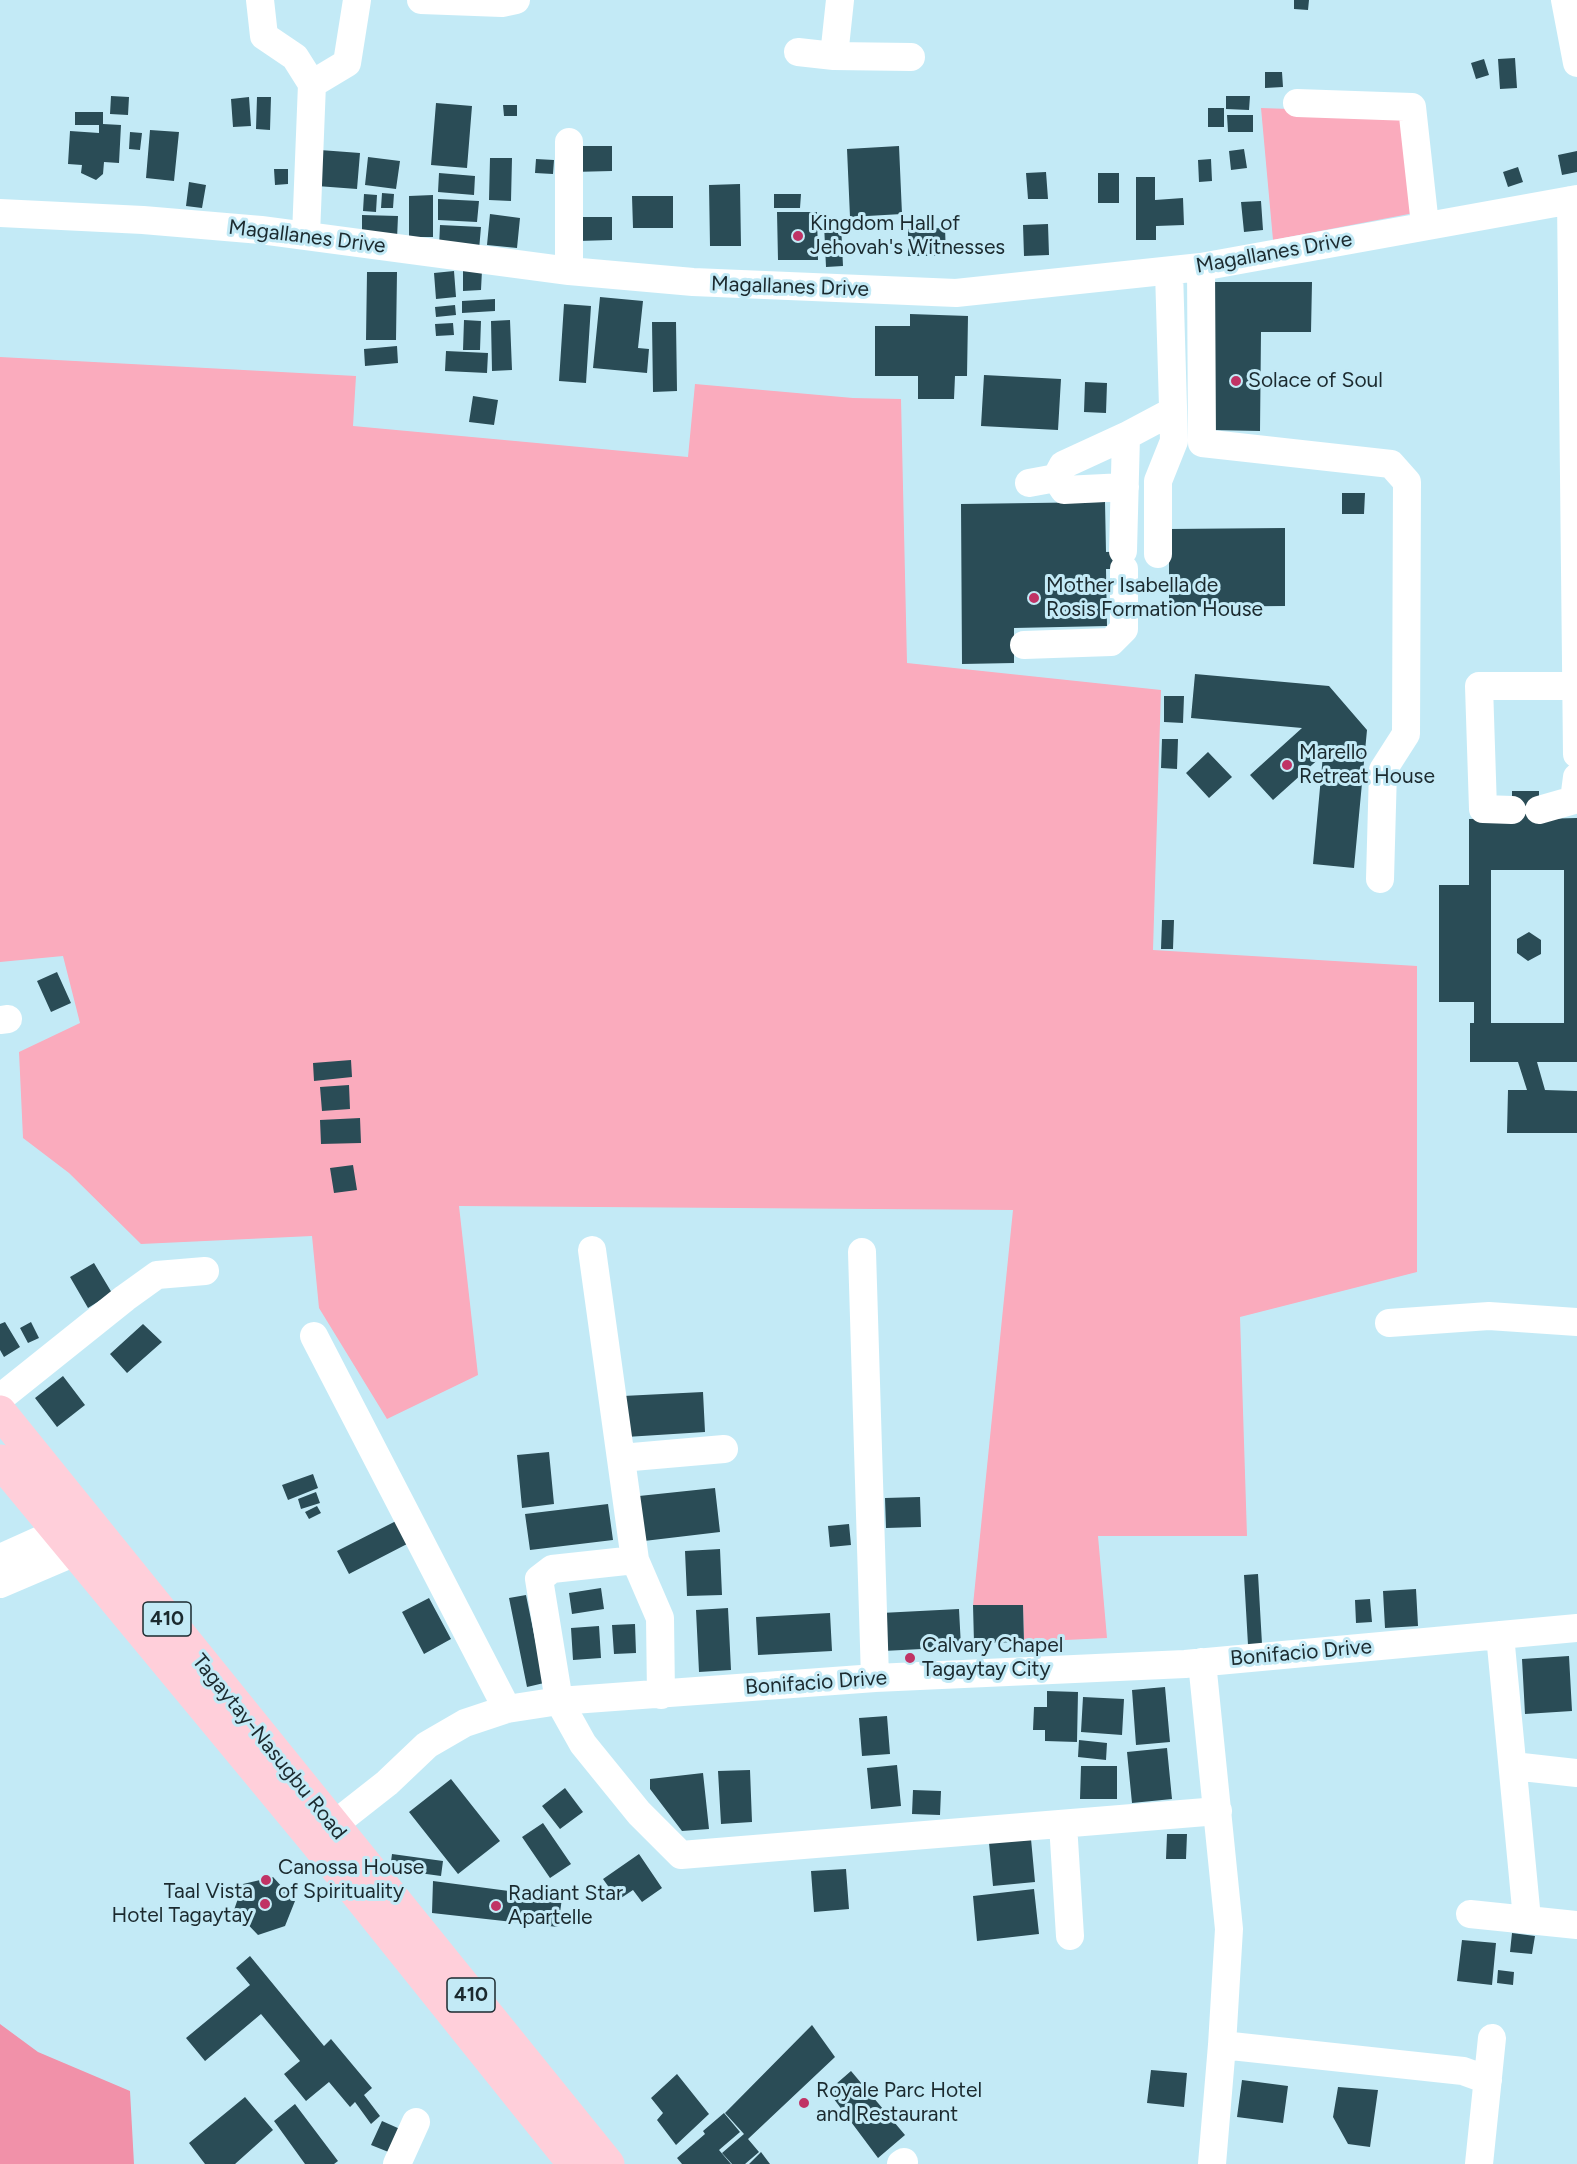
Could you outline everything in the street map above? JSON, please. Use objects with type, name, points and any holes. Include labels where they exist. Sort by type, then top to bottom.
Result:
[{"type":"main road","name":"Tagaytay-Nasugbu Road","points":[[0,1412],[324,1833],[574,2164]]},
{"type":"main road","name":"Tagaytay-Nasugbu Road","points":[[0,1461],[67,1542],[324,1833],[608,2164]]},
{"type":"street","points":[[260,0],[264,36],[295,57],[312,84],[306,235]]},
{"type":"street","points":[[312,84],[347,63],[357,0]]},
{"type":"street","points":[[421,0],[502,3],[516,0]]},
{"type":"street","points":[[834,56],[840,0]]},
{"type":"street","points":[[1565,0],[1577,63]]},
{"type":"street","points":[[798,52],[834,56],[911,57]]},
{"type":"street","points":[[1297,103],[1412,107],[1425,225]]},
{"type":"street","points":[[569,142],[569,271]]},
{"type":"street","points":[[1574,199],[1577,754]]},
{"type":"street","name":"Magallanes Drive","points":[[0,213],[143,220],[306,235],[569,271],[703,283],[956,293],[1201,267],[1574,199]]},
{"type":"street","points":[[1201,267],[1202,443],[1390,464],[1407,482],[1406,734],[1383,770],[1380,879]]},
{"type":"street","points":[[1158,554],[1158,481],[1174,441],[1169,271]]},
{"type":"street","points":[[1056,478],[1063,465],[1173,411]]},
{"type":"street","points":[[1024,645],[1112,642],[1124,629],[1126,436]]},
{"type":"street","points":[[1029,483],[1056,478]]},
{"type":"street","points":[[1056,478],[1064,490],[1125,487]]},
{"type":"street","points":[[1576,685],[1479,686],[1483,809],[1525,810],[1574,800],[1577,777]]},
{"type":"street","points":[[592,1250],[635,1560],[660,1618],[661,1695]]},
{"type":"street","points":[[862,1252],[875,1678]]},
{"type":"street","points":[[0,1398],[157,1275],[205,1271]]},
{"type":"street","points":[[1389,1323],[1489,1316],[1577,1322]]},
{"type":"street","points":[[314,1336],[507,1709]]},
{"type":"street","points":[[621,1458],[724,1449]]},
{"type":"street","points":[[0,1558],[67,1542]]},
{"type":"street","points":[[0,1584],[67,1542]]},
{"type":"street","points":[[635,1560],[552,1569],[539,1579],[559,1701],[583,1744],[639,1813],[681,1855],[1218,1811]]},
{"type":"street","name":"Bonifacio Drive","points":[[324,1833],[387,1783],[427,1745],[465,1722],[507,1709],[559,1701],[875,1678],[1202,1662],[1577,1628]]},
{"type":"street","points":[[1500,1635],[1527,1919]]},
{"type":"street","points":[[1202,1662],[1229,1929],[1212,2164]]},
{"type":"street","points":[[1513,1766],[1577,1773]]},
{"type":"street","points":[[1063,1824],[1070,1936]]},
{"type":"street","points":[[1470,1914],[1577,1924]]},
{"type":"street","points":[[1479,2164],[1492,2038]]},
{"type":"street","points":[[1222,2045],[1463,2071],[1488,2080]]},
{"type":"street","points":[[398,2164],[416,2122]]},
{"type":"shaded area","points":[[1261,108],[1404,113],[1414,213],[1273,240]]},
{"type":"shaded area","points":[[0,357],[356,376],[353,426],[688,457],[695,384],[853,398],[901,399],[907,663],[1161,690],[1153,950],[1417,966],[1417,1272],[1240,1317],[1247,1536],[1098,1536],[1107,1638],[1024,1642],[1023,1605],[973,1605],[1013,1210],[459,1206],[478,1375],[387,1419],[319,1308],[312,1236],[141,1244],[69,1173],[23,1138],[19,1052],[80,1023],[63,956],[0,962]]},
{"type":"shaded area","points":[[0,2024],[38,2052],[130,2091],[134,2164],[0,2164]]},
{"type":"building","points":[[1294,0],[1309,0],[1308,10],[1294,9]]},
{"type":"building","points":[[1515,58],[1517,88],[1500,89],[1498,59]]},
{"type":"building","points":[[1484,59],[1489,75],[1476,79],[1471,63]]},
{"type":"building","points":[[1265,72],[1282,72],[1283,87],[1265,88]]},
{"type":"building","points":[[111,96],[129,97],[128,115],[110,114]]},
{"type":"building","points":[[1226,96],[1250,96],[1249,110],[1226,109]]},
{"type":"building","points":[[249,97],[251,126],[233,127],[231,99]]},
{"type":"building","points":[[257,97],[271,97],[270,130],[256,129]]},
{"type":"building","points":[[436,103],[472,106],[467,168],[431,165]]},
{"type":"building","points":[[503,105],[517,105],[517,116],[504,116]]},
{"type":"building","points":[[1208,108],[1224,108],[1224,127],[1208,127]]},
{"type":"building","points":[[75,112],[103,112],[103,124],[121,125],[119,163],[104,162],[103,174],[96,180],[81,173],[82,165],[68,164],[70,131],[99,133],[99,125],[75,125]]},
{"type":"building","points":[[1227,115],[1253,115],[1253,132],[1228,132]]},
{"type":"building","points":[[150,130],[179,132],[174,181],[146,178]]},
{"type":"building","points":[[130,132],[142,133],[140,150],[129,149]]},
{"type":"building","points":[[572,146],[612,146],[612,171],[572,172]]},
{"type":"building","points":[[899,146],[902,214],[850,217],[847,149]]},
{"type":"building","points":[[1244,149],[1247,168],[1231,170],[1229,151]]},
{"type":"building","points":[[320,150],[360,153],[357,189],[317,186]]},
{"type":"building","points":[[1577,151],[1577,172],[1562,175],[1558,155]]},
{"type":"building","points":[[368,157],[400,161],[396,189],[365,185]]},
{"type":"building","points":[[490,158],[512,158],[511,201],[489,200]]},
{"type":"building","points":[[536,159],[554,160],[553,174],[535,173]]},
{"type":"building","points":[[1211,159],[1212,181],[1199,182],[1198,160]]},
{"type":"building","points":[[1518,167],[1523,182],[1508,187],[1503,172]]},
{"type":"building","points":[[274,169],[288,169],[288,184],[275,185]]},
{"type":"building","points":[[1046,172],[1048,199],[1028,199],[1026,173]]},
{"type":"building","points":[[439,173],[475,176],[474,195],[438,192]]},
{"type":"building","points":[[1098,173],[1119,173],[1119,203],[1098,203]]},
{"type":"building","points":[[1136,177],[1155,177],[1155,200],[1183,198],[1184,225],[1156,226],[1156,240],[1136,240]]},
{"type":"building","points":[[189,182],[206,185],[202,208],[186,206]]},
{"type":"building","points":[[740,184],[741,246],[710,246],[709,185]]},
{"type":"building","points":[[382,193],[394,194],[393,208],[381,208]]},
{"type":"building","points":[[364,194],[377,195],[376,212],[363,211]]},
{"type":"building","points":[[774,194],[801,194],[800,208],[774,208]]},
{"type":"building","points":[[433,195],[433,237],[409,237],[409,196]]},
{"type":"building","points":[[632,196],[673,196],[673,228],[633,228]]},
{"type":"building","points":[[438,199],[479,201],[477,222],[438,220]]},
{"type":"building","points":[[1261,201],[1263,230],[1244,232],[1241,202]]},
{"type":"building","name":"Kingdom Hall of Jehovah's Witnesses","points":[[777,212],[817,212],[818,260],[778,260]]},
{"type":"building","points":[[490,214],[520,218],[517,248],[487,245]]},
{"type":"building","points":[[362,215],[398,216],[397,239],[362,238]]},
{"type":"building","points":[[577,217],[612,217],[612,240],[578,241]]},
{"type":"building","points":[[824,224],[841,224],[843,266],[826,267]]},
{"type":"building","points":[[1048,224],[1049,255],[1024,256],[1023,225]]},
{"type":"building","points":[[440,225],[481,227],[479,250],[439,247]]},
{"type":"building","points":[[945,228],[946,256],[908,256],[908,229]]},
{"type":"building","points":[[463,270],[482,270],[481,290],[463,291]]},
{"type":"building","points":[[454,271],[456,297],[436,299],[434,273]]},
{"type":"building","points":[[367,272],[397,272],[396,340],[366,340]]},
{"type":"building","name":"Solace of Soul","points":[[1213,282],[1312,282],[1311,332],[1261,332],[1260,431],[1212,430]]},
{"type":"building","points":[[600,297],[643,301],[638,348],[649,349],[647,373],[593,368]]},
{"type":"building","points":[[495,299],[495,311],[462,313],[462,301]]},
{"type":"building","points":[[564,304],[591,306],[586,383],[559,381]]},
{"type":"building","points":[[455,305],[456,315],[436,317],[435,307]]},
{"type":"building","points":[[910,314],[968,316],[967,376],[955,376],[954,399],[918,399],[918,376],[875,376],[875,326],[910,326]]},
{"type":"building","points":[[464,320],[481,321],[480,350],[463,350]]},
{"type":"building","points":[[510,320],[512,370],[492,371],[491,321]]},
{"type":"building","points":[[652,322],[676,322],[677,391],[653,392]]},
{"type":"building","points":[[453,323],[454,335],[436,336],[435,324]]},
{"type":"building","points":[[397,346],[398,363],[365,366],[364,349]]},
{"type":"building","points":[[446,351],[488,353],[487,373],[445,371]]},
{"type":"building","points":[[984,375],[1061,379],[1058,430],[981,426]]},
{"type":"building","points":[[1085,382],[1107,383],[1106,413],[1084,412]]},
{"type":"building","points":[[473,396],[498,400],[494,425],[469,422]]},
{"type":"building","points":[[1342,493],[1365,493],[1364,514],[1342,514]]},
{"type":"building","name":"Mother Isabella de Rosis Formation House","points":[[1105,502],[1106,552],[1130,551],[1130,569],[1106,569],[1107,626],[1014,628],[1014,663],[962,664],[961,504]]},
{"type":"building","points":[[1285,528],[1285,606],[1169,607],[1169,529]]},
{"type":"building","name":"Marello Retreat House","points":[[1195,674],[1329,686],[1367,730],[1354,868],[1313,864],[1323,755],[1273,800],[1250,775],[1302,728],[1191,718]]},
{"type":"building","points":[[1164,696],[1184,696],[1183,723],[1164,722]]},
{"type":"building","points":[[1162,739],[1178,739],[1177,769],[1161,768]]},
{"type":"building","points":[[1208,752],[1232,777],[1209,798],[1186,773]]},
{"type":"building","points":[[1512,791],[1539,791],[1539,819],[1577,818],[1577,1062],[1537,1062],[1545,1090],[1577,1091],[1577,1133],[1507,1133],[1508,1090],[1527,1090],[1518,1062],[1470,1062],[1470,1023],[1474,1023],[1474,1002],[1439,1002],[1439,885],[1469,885],[1469,819],[1512,818]],"holes":[[[1491,870],[1564,870],[1564,1023],[1491,1023]]]},
{"type":"building","points":[[1162,920],[1174,920],[1173,949],[1161,949]]},
{"type":"building","points":[[1529,932],[1541,940],[1541,954],[1528,961],[1517,953],[1517,939]]},
{"type":"building","points":[[57,972],[71,1003],[51,1012],[37,981]]},
{"type":"building","points":[[351,1060],[352,1077],[314,1081],[313,1063]]},
{"type":"building","points":[[349,1085],[350,1109],[322,1111],[320,1087]]},
{"type":"building","points":[[360,1118],[361,1143],[321,1144],[320,1120]]},
{"type":"building","points":[[353,1165],[357,1190],[334,1193],[330,1168]]},
{"type":"building","points":[[94,1263],[112,1293],[88,1308],[70,1277]]},
{"type":"building","points":[[5,1322],[20,1347],[4,1357],[0,1350],[0,1324]]},
{"type":"building","points":[[31,1322],[39,1338],[28,1343],[20,1328]]},
{"type":"building","points":[[143,1324],[162,1342],[127,1373],[110,1354]]},
{"type":"building","points":[[63,1376],[85,1405],[57,1427],[35,1398]]},
{"type":"building","points":[[703,1392],[705,1432],[626,1437],[623,1396]]},
{"type":"building","points":[[549,1452],[554,1504],[522,1508],[517,1455]]},
{"type":"building","points":[[313,1474],[318,1488],[288,1500],[282,1485]]},
{"type":"building","points":[[715,1488],[720,1532],[644,1541],[639,1496]]},
{"type":"building","points":[[316,1492],[320,1503],[301,1509],[298,1499]]},
{"type":"building","points":[[920,1497],[921,1527],[886,1528],[885,1498]]},
{"type":"building","points":[[608,1504],[613,1540],[530,1550],[525,1514]]},
{"type":"building","points":[[317,1506],[321,1513],[309,1519],[305,1512]]},
{"type":"building","points":[[396,1521],[407,1544],[349,1574],[337,1551]]},
{"type":"building","points":[[849,1524],[851,1545],[830,1547],[828,1526]]},
{"type":"building","points":[[720,1549],[722,1595],[687,1596],[685,1551]]},
{"type":"building","points":[[1258,1574],[1262,1644],[1248,1645],[1244,1575]]},
{"type":"building","points":[[601,1588],[604,1609],[572,1614],[569,1593]]},
{"type":"building","points":[[1416,1589],[1418,1626],[1385,1628],[1383,1591]]},
{"type":"building","points":[[526,1595],[544,1683],[527,1687],[509,1598]]},
{"type":"building","points":[[429,1598],[451,1639],[424,1654],[402,1612]]},
{"type":"building","points":[[1370,1599],[1372,1622],[1356,1623],[1355,1600]]},
{"type":"building","points":[[973,1605],[1023,1605],[1024,1642],[974,1643]]},
{"type":"building","points":[[728,1608],[731,1670],[699,1672],[696,1610]]},
{"type":"building","points":[[959,1609],[961,1647],[883,1651],[881,1613]]},
{"type":"building","points":[[830,1613],[832,1651],[758,1655],[756,1617]]},
{"type":"building","points":[[635,1624],[636,1653],[614,1654],[612,1625]]},
{"type":"building","points":[[599,1626],[601,1658],[573,1660],[571,1628]]},
{"type":"building","points":[[1569,1656],[1572,1711],[1525,1714],[1522,1659]]},
{"type":"building","points":[[1165,1687],[1170,1742],[1136,1745],[1132,1690]]},
{"type":"building","points":[[1047,1691],[1078,1692],[1077,1742],[1045,1741],[1045,1730],[1033,1730],[1034,1707],[1047,1707]]},
{"type":"building","points":[[1083,1697],[1124,1699],[1122,1735],[1081,1732]]},
{"type":"building","points":[[887,1716],[890,1754],[862,1756],[859,1718]]},
{"type":"building","points":[[1079,1740],[1107,1743],[1106,1760],[1078,1757]]},
{"type":"building","points":[[1167,1748],[1172,1799],[1132,1803],[1127,1752]]},
{"type":"building","points":[[897,1765],[901,1806],[871,1809],[867,1768]]},
{"type":"building","points":[[1081,1766],[1117,1766],[1117,1799],[1080,1799]]},
{"type":"building","points":[[750,1770],[752,1822],[721,1824],[718,1771]]},
{"type":"building","points":[[703,1773],[709,1829],[682,1831],[650,1789],[650,1779]]},
{"type":"building","points":[[451,1779],[500,1841],[458,1874],[409,1812]]},
{"type":"building","points":[[565,1788],[583,1812],[560,1829],[542,1806]]},
{"type":"building","points":[[913,1790],[941,1791],[940,1815],[912,1814]]},
{"type":"building","points":[[543,1823],[571,1864],[550,1878],[522,1837]]},
{"type":"building","points":[[1167,1834],[1187,1834],[1186,1859],[1166,1859]]},
{"type":"building","points":[[1031,1839],[1035,1882],[993,1886],[989,1843]]},
{"type":"building","points":[[392,1854],[443,1861],[441,1876],[390,1869]]},
{"type":"building","points":[[639,1854],[662,1888],[642,1902],[633,1890],[618,1900],[603,1879]]},
{"type":"building","points":[[846,1869],[849,1909],[814,1912],[811,1871]]},
{"type":"building","points":[[273,1877],[295,1901],[285,1926],[258,1935],[234,1910],[243,1884]]},
{"type":"building","name":"Radiant Star Apartelle","points":[[433,1881],[562,1898],[558,1927],[432,1913]]},
{"type":"building","points":[[1034,1889],[1039,1934],[977,1941],[973,1896]]},
{"type":"building","points":[[1512,1933],[1535,1936],[1532,1954],[1510,1952]]},
{"type":"building","points":[[1462,1940],[1496,1943],[1492,1985],[1457,1981]]},
{"type":"building","name":"Canossa House of Spirituality","points":[[250,1956],[324,2046],[331,2039],[372,2088],[364,2095],[380,2116],[371,2124],[355,2102],[350,2107],[329,2082],[306,2101],[284,2074],[300,2061],[261,2014],[205,2061],[186,2038],[250,1985],[236,1968]]},
{"type":"building","points":[[1498,1970],[1514,1972],[1513,1985],[1497,1983]]},
{"type":"building","points":[[812,2025],[835,2057],[748,2139],[759,2152],[745,2164],[732,2164],[722,2153],[744,2134],[725,2113]]},
{"type":"building","points":[[1151,2070],[1187,2073],[1184,2107],[1147,2103]]},
{"type":"building","points":[[851,2071],[905,2135],[878,2158],[828,2091]]},
{"type":"building","points":[[677,2074],[709,2114],[676,2145],[657,2120],[663,2113],[651,2098]]},
{"type":"building","points":[[1242,2080],[1288,2086],[1283,2123],[1237,2117]]},
{"type":"building","points":[[1338,2087],[1378,2090],[1370,2147],[1348,2144],[1333,2117]]},
{"type":"building","points":[[245,2097],[273,2130],[235,2164],[205,2164],[189,2143]]},
{"type":"building","points":[[295,2104],[338,2161],[334,2164],[305,2164],[274,2121]]},
{"type":"building","points":[[724,2113],[740,2132],[719,2150],[731,2164],[682,2164],[677,2158],[705,2134],[703,2131]]},
{"type":"building","points":[[382,2121],[400,2129],[391,2153],[371,2145]]},
{"type":"building","points":[[761,2152],[770,2164],[749,2164]]},
{"type":"place","name":"Kingdom Hall of Jehovah's Witnesses","points":[[798,236]]},
{"type":"place","name":"Solace of Soul","points":[[1236,381]]},
{"type":"place","name":"Mother Isabella de Rosis Formation House","points":[[1034,598]]},
{"type":"place","name":"Marello Retreat House","points":[[1287,765]]},
{"type":"place","name":"Calvary Chapel Tagaytay City","points":[[910,1658]]},
{"type":"place","name":"Canossa House of Spirituality","points":[[266,1880]]},
{"type":"place","name":"Taal Vista Hotel Tagaytay","points":[[265,1904]]},
{"type":"place","name":"Radiant Star Apartelle","points":[[496,1906]]},
{"type":"place","name":"Royale Parc Hotel and Restaurant","points":[[804,2103]]}]
